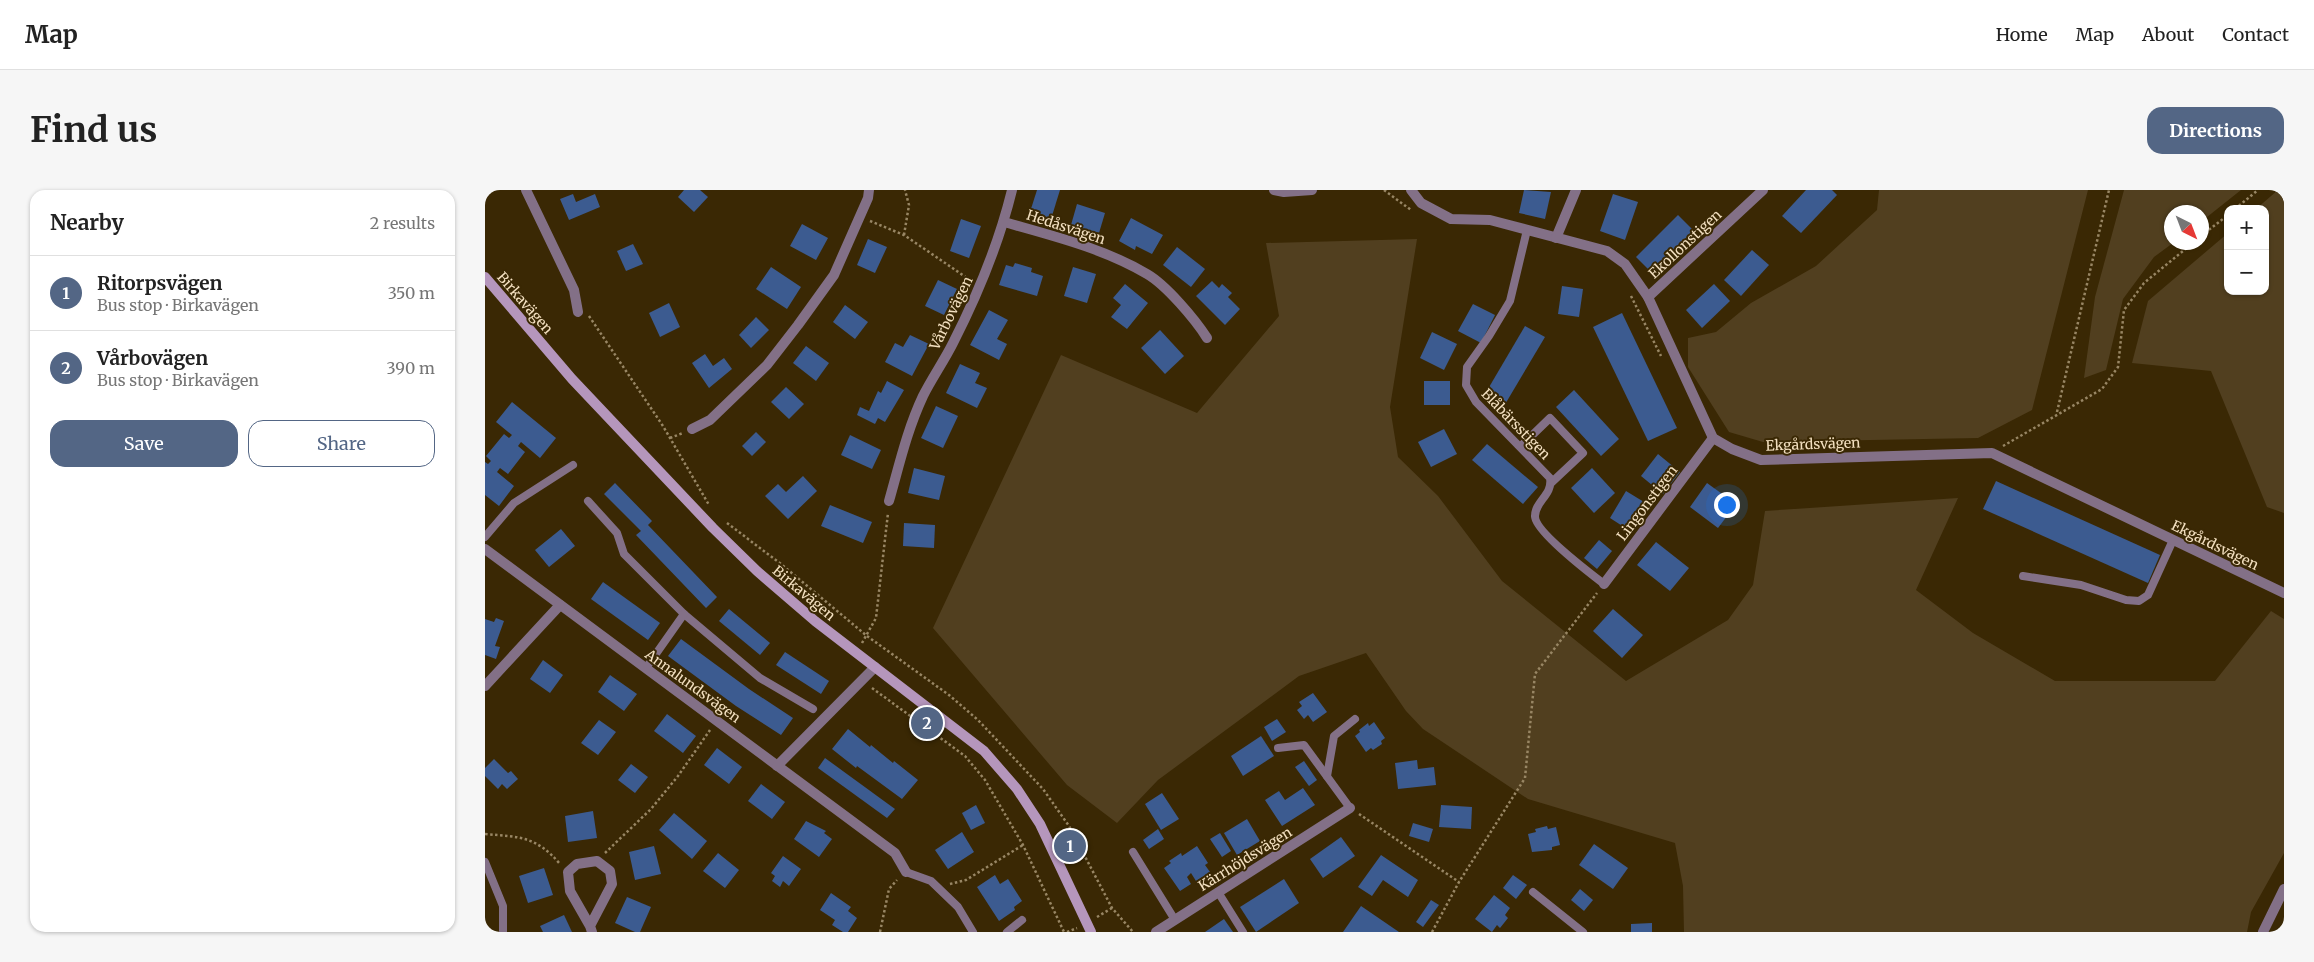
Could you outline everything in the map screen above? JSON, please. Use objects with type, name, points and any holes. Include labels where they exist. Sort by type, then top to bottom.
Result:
[{"type":"street","points":[[526,190],[574,290],[578,312]]},
{"type":"street","points":[[693,429],[710,420],[767,365],[799,325],[834,275],[869,190]]},
{"type":"street","name":"Vårbovägen","points":[[889,502],[907,436],[923,396],[953,343],[979,286],[1004,222],[1012,190]]},
{"type":"street","points":[[1275,190],[1284,192],[1312,190]]},
{"type":"street","points":[[1411,190],[1421,203],[1451,219],[1490,220],[1607,251],[1625,264],[1648,297],[1713,438]]},
{"type":"street","points":[[1556,238],[1576,190]]},
{"type":"street","name":"Ekollonstigen","points":[[1648,297],[1763,190]]},
{"type":"street","name":"Hedåsvägen","points":[[1004,222],[1094,248],[1149,275],[1194,317],[1207,338]]},
{"type":"street","name":"Birkavägen","points":[[485,278],[572,379],[713,528],[757,571],[855,652],[984,751],[1017,789],[1040,824],[1091,932]]},
{"type":"street","name":"Ekgårdsvägen","points":[[1713,438],[1732,449],[1761,460],[1992,453],[2284,593]]},
{"type":"street","name":"Lingonstigen","points":[[1603,584],[1713,438]]},
{"type":"street","points":[[485,549],[560,605],[485,686]]},
{"type":"street","name":"Annalundsvägen","points":[[560,605],[895,853],[906,872]]},
{"type":"street","points":[[777,766],[875,667]]},
{"type":"street","name":"Kärrhöjdsvägen","points":[[1156,932],[1350,808]]},
{"type":"street","points":[[597,862],[611,871],[612,884],[591,929],[570,891],[568,872],[577,864],[597,862]]},
{"type":"street","points":[[2263,932],[2284,889]]},
{"type":"lane","name":"Blåbärsstigen","points":[[1527,230],[1510,301],[1489,336],[1467,367],[1465,376],[1466,384],[1473,398],[1547,473],[1551,483]]},
{"type":"lane","points":[[1521,446],[1550,418],[1583,453],[1551,483],[1549,492],[1537,510],[1535,516],[1536,524],[1555,544],[1603,584]]},
{"type":"lane","points":[[485,537],[514,503],[573,466]]},
{"type":"lane","points":[[588,501],[617,533],[624,554],[684,614],[760,678],[813,709]]},
{"type":"lane","points":[[2023,576],[2081,585],[2126,600],[2139,601],[2148,595],[2173,540]]},
{"type":"lane","points":[[646,668],[684,614]]},
{"type":"lane","points":[[1327,776],[1334,736],[1355,719]]},
{"type":"lane","points":[[1278,748],[1304,745],[1350,808]]},
{"type":"lane","points":[[1133,852],[1175,920]]},
{"type":"lane","points":[[485,862],[503,906],[503,932]]},
{"type":"lane","points":[[906,872],[931,881],[958,907],[973,932]]},
{"type":"lane","points":[[1218,892],[1243,932]]},
{"type":"lane","points":[[1533,892],[1583,932]]},
{"type":"lane","points":[[1007,932],[1022,920]]},
{"type":"path","points":[[904,235],[909,205],[905,190]]},
{"type":"path","points":[[2057,414],[2109,190]]},
{"type":"path","points":[[2240,205],[2258,190]]},
{"type":"path","points":[[859,217],[904,235],[979,286]]},
{"type":"path","points":[[2209,230],[2224,218]]},
{"type":"path","points":[[1992,453],[2102,389],[2119,367],[2124,310],[2144,283],[2184,250]]},
{"type":"path","points":[[578,312],[591,316],[663,426],[712,510]]},
{"type":"path","points":[[855,652],[867,636],[876,618],[889,502]]},
{"type":"path","points":[[725,521],[781,564],[867,636]]},
{"type":"path","points":[[1432,932],[1459,882],[1525,778],[1535,674],[1603,584]]},
{"type":"path","points":[[862,681],[965,756],[985,780],[1023,845],[1064,932]]},
{"type":"path","points":[[597,862],[651,809],[678,776],[717,721]]},
{"type":"path","points":[[1350,808],[1459,882]]},
{"type":"path","points":[[485,834],[526,838],[549,851],[568,872]]},
{"type":"path","points":[[931,881],[946,885],[966,880],[1023,845]]},
{"type":"path","points":[[880,932],[889,889],[906,872]]},
{"type":"shaded area","points":[[1879,190],[2088,190],[2032,410],[1978,438],[1763,442],[1729,432],[1688,367],[1688,338],[1716,332],[1751,303],[1816,266],[1877,210]]},
{"type":"shaded area","points":[[2124,190],[2241,190],[2209,215],[2209,205],[2164,205],[2164,250],[2154,257],[2123,299],[2106,370],[2084,378],[2095,297]]},
{"type":"shaded area","points":[[2278,190],[2284,190],[2284,513],[2267,507],[2211,371],[2132,363],[2148,301],[2224,236],[2224,295],[2269,295],[2269,205],[2261,205]]},
{"type":"shaded area","points":[[1417,239],[1390,407],[1398,457],[1438,496],[1502,581],[1626,681],[1728,620],[1753,585],[1765,511],[1958,498],[1916,590],[1973,633],[2055,681],[2215,681],[2271,611],[2284,619],[2284,853],[2251,912],[2247,932],[1684,932],[1683,886],[1675,843],[1528,799],[1423,729],[1406,711],[1366,653],[1299,676],[1158,780],[1117,823],[1067,785],[933,628],[1061,355],[1197,413],[1279,316],[1266,243]]},
{"type":"building","points":[[684,190],[700,190],[708,197],[694,212],[678,197]]},
{"type":"building","points":[[1037,190],[1060,190],[1051,219],[1030,212]]},
{"type":"building","points":[[1524,190],[1551,192],[1545,219],[1519,213]]},
{"type":"building","points":[[1806,190],[1832,190],[1837,195],[1801,233],[1782,216]]},
{"type":"building","points":[[573,194],[576,202],[595,194],[600,207],[569,220],[560,199]]},
{"type":"building","points":[[1613,194],[1638,202],[1625,240],[1600,231]]},
{"type":"building","points":[[1077,204],[1105,213],[1099,233],[1071,225]]},
{"type":"building","points":[[1678,215],[1697,234],[1655,276],[1636,257]]},
{"type":"building","points":[[1131,218],[1163,235],[1152,254],[1136,246],[1135,250],[1119,241]]},
{"type":"building","points":[[961,219],[981,226],[969,258],[950,251]]},
{"type":"building","points":[[802,224],[828,238],[816,260],[790,246]]},
{"type":"building","points":[[868,239],[887,247],[875,273],[857,265]]},
{"type":"building","points":[[633,244],[643,264],[626,271],[617,251]]},
{"type":"building","points":[[1177,247],[1205,269],[1191,287],[1163,265]]},
{"type":"building","points":[[1752,250],[1769,265],[1741,296],[1724,280]]},
{"type":"building","points":[[1015,263],[1032,268],[1031,272],[1043,276],[1037,296],[999,285],[1006,265],[1013,267]]},
{"type":"building","points":[[771,267],[801,287],[787,309],[756,289]]},
{"type":"building","points":[[1073,267],[1096,274],[1087,303],[1064,296]]},
{"type":"building","points":[[938,280],[957,289],[944,315],[925,306]]},
{"type":"building","points":[[1212,281],[1219,288],[1222,284],[1232,293],[1228,297],[1240,309],[1225,325],[1196,296]]},
{"type":"building","points":[[1125,284],[1148,303],[1127,329],[1111,317],[1121,305],[1113,298]]},
{"type":"building","points":[[1714,284],[1730,301],[1702,328],[1686,310]]},
{"type":"building","points":[[1562,286],[1583,289],[1579,317],[1558,314]]},
{"type":"building","points":[[669,303],[680,327],[660,337],[649,313]]},
{"type":"building","points":[[1473,304],[1495,315],[1481,343],[1458,331]]},
{"type":"building","points":[[845,305],[868,322],[855,339],[833,322]]},
{"type":"building","points":[[989,310],[1008,320],[997,339],[1007,344],[999,360],[970,345]]},
{"type":"building","points":[[1622,313],[1677,428],[1648,441],[1593,327]]},
{"type":"building","points":[[756,317],[769,330],[751,348],[739,335]]},
{"type":"building","points":[[1525,326],[1545,337],[1504,406],[1485,394]]},
{"type":"building","points":[[1160,330],[1184,356],[1165,374],[1141,348]]},
{"type":"building","points":[[1432,332],[1457,344],[1444,370],[1420,358]]},
{"type":"building","points":[[910,335],[929,344],[912,376],[885,362],[895,343],[903,347]]},
{"type":"building","points":[[806,346],[829,363],[816,381],[793,363]]},
{"type":"building","points":[[705,354],[713,366],[724,358],[732,369],[709,388],[692,363]]},
{"type":"building","points":[[960,364],[980,373],[975,383],[987,388],[977,408],[946,393]]},
{"type":"building","points":[[887,381],[904,390],[885,422],[878,418],[875,424],[857,415],[860,407],[869,411],[878,391],[881,393]]},
{"type":"building","points":[[1424,381],[1450,381],[1450,405],[1424,405]]},
{"type":"building","points":[[786,387],[804,404],[789,419],[771,402]]},
{"type":"building","points":[[1574,390],[1619,439],[1601,456],[1556,407]]},
{"type":"building","points":[[512,402],[556,438],[540,458],[521,442],[518,446],[525,452],[508,474],[500,468],[497,472],[514,486],[499,506],[485,495],[485,462],[488,464],[491,461],[486,456],[504,434],[509,438],[512,435],[496,422]]},
{"type":"building","points":[[936,406],[958,416],[943,448],[921,438]]},
{"type":"building","points":[[1444,429],[1457,454],[1431,467],[1418,442]]},
{"type":"building","points":[[756,432],[766,442],[752,456],[742,446]]},
{"type":"building","points":[[850,435],[881,450],[872,469],[841,455]]},
{"type":"building","points":[[1487,444],[1538,487],[1523,504],[1472,460]]},
{"type":"building","points":[[1658,454],[1680,472],[1663,494],[1641,476]]},
{"type":"building","points":[[914,468],[945,476],[939,500],[908,493]]},
{"type":"building","points":[[1592,468],[1615,493],[1594,513],[1571,488]]},
{"type":"building","points":[[803,476],[817,491],[788,519],[765,496],[778,484],[786,492]]},
{"type":"building","points":[[1996,481],[2160,555],[2148,583],[1983,509]]},
{"type":"building","points":[[615,483],[652,521],[648,525],[717,597],[706,608],[636,535],[641,531],[604,494]]},
{"type":"building","points":[[1707,483],[1736,504],[1718,528],[1690,507]]},
{"type":"building","points":[[1626,491],[1644,502],[1627,529],[1610,518]]},
{"type":"building","points":[[830,505],[872,522],[863,543],[821,526]]},
{"type":"building","points":[[904,523],[935,525],[934,548],[903,546]]},
{"type":"building","points":[[561,529],[575,546],[549,567],[535,550]]},
{"type":"building","points":[[1599,540],[1612,551],[1597,569],[1584,558]]},
{"type":"building","points":[[1656,542],[1689,568],[1670,591],[1637,565]]},
{"type":"building","points":[[603,582],[660,623],[648,640],[591,599]]},
{"type":"building","points":[[729,609],[770,643],[760,655],[719,621]]},
{"type":"building","points":[[1613,609],[1643,635],[1622,658],[1593,631]]},
{"type":"building","points":[[496,618],[504,621],[495,646],[500,647],[496,659],[485,655],[485,619],[494,622]]},
{"type":"building","points":[[681,639],[749,689],[793,718],[781,735],[736,706],[668,656]]},
{"type":"building","points":[[785,652],[829,681],[821,694],[776,665]]},
{"type":"building","points":[[543,660],[563,675],[550,693],[530,679]]},
{"type":"building","points":[[610,675],[637,694],[624,711],[598,692]]},
{"type":"building","points":[[1313,693],[1327,712],[1313,722],[1308,715],[1304,719],[1297,710],[1302,706],[1299,702]]},
{"type":"building","points":[[667,714],[696,736],[683,753],[654,731]]},
{"type":"building","points":[[1277,719],[1286,732],[1272,741],[1264,727]]},
{"type":"building","points":[[599,720],[616,732],[598,755],[581,743]]},
{"type":"building","points":[[1374,722],[1385,738],[1381,741],[1382,744],[1366,752],[1355,736],[1368,723],[1369,726]]},
{"type":"building","points":[[848,729],[870,747],[871,745],[918,780],[902,799],[857,766],[856,768],[832,749]]},
{"type":"building","points":[[1261,736],[1274,756],[1243,776],[1231,756]]},
{"type":"building","points":[[717,748],[742,767],[729,784],[704,765]]},
{"type":"building","points":[[825,758],[895,809],[887,818],[818,768]]},
{"type":"building","points":[[494,759],[508,773],[511,771],[518,779],[507,789],[502,784],[498,789],[485,776],[485,768]]},
{"type":"building","points":[[1417,760],[1418,769],[1434,767],[1436,785],[1398,789],[1395,763]]},
{"type":"building","points":[[1304,761],[1317,780],[1309,786],[1295,767]]},
{"type":"building","points":[[631,764],[648,777],[635,793],[618,780]]},
{"type":"building","points":[[761,784],[785,802],[772,819],[748,801]]},
{"type":"building","points":[[1303,788],[1315,805],[1282,826],[1265,800],[1279,791],[1285,800]]},
{"type":"building","points":[[1162,793],[1179,819],[1161,830],[1145,804]]},
{"type":"building","points":[[976,805],[985,823],[971,830],[962,813]]},
{"type":"building","points":[[1441,805],[1472,807],[1471,829],[1439,827]]},
{"type":"building","points":[[593,811],[597,838],[568,842],[565,816]]},
{"type":"building","points":[[674,813],[707,841],[692,859],[659,830]]},
{"type":"building","points":[[1247,819],[1260,841],[1237,855],[1224,833]]},
{"type":"building","points":[[806,821],[826,831],[824,833],[832,839],[819,857],[794,839]]},
{"type":"building","points":[[1413,823],[1433,829],[1429,842],[1409,836]]},
{"type":"building","points":[[1547,826],[1548,829],[1556,827],[1560,845],[1552,847],[1552,850],[1532,852],[1528,834],[1536,832],[1535,829]]},
{"type":"building","points":[[1158,829],[1164,839],[1149,849],[1143,840]]},
{"type":"building","points":[[962,832],[974,852],[948,869],[935,850]]},
{"type":"building","points":[[1220,833],[1231,851],[1222,857],[1210,839]]},
{"type":"building","points":[[1341,837],[1355,856],[1323,878],[1310,859]]},
{"type":"building","points":[[1594,844],[1628,868],[1613,889],[1579,865]]},
{"type":"building","points":[[654,846],[661,874],[635,880],[629,852]]},
{"type":"building","points":[[1197,846],[1208,863],[1205,865],[1210,872],[1196,881],[1191,873],[1187,877],[1191,884],[1180,891],[1164,868],[1171,863],[1169,861],[1181,853],[1182,856]]},
{"type":"building","points":[[718,853],[739,870],[725,888],[703,871]]},
{"type":"building","points":[[1381,855],[1418,880],[1408,897],[1383,880],[1372,896],[1358,887]]},
{"type":"building","points":[[783,856],[801,869],[789,886],[783,881],[780,887],[772,881],[775,876],[771,873]]},
{"type":"building","points":[[544,868],[553,895],[528,903],[519,876]]},
{"type":"building","points":[[995,875],[1000,884],[1008,879],[1022,901],[1014,907],[1015,910],[999,921],[977,887]]},
{"type":"building","points":[[1513,875],[1527,885],[1516,899],[1503,888]]},
{"type":"building","points":[[1284,879],[1299,903],[1256,932],[1240,907]]},
{"type":"building","points":[[1580,889],[1593,900],[1584,911],[1571,900]]},
{"type":"building","points":[[831,893],[851,907],[848,911],[857,918],[848,932],[843,932],[832,925],[835,920],[820,910]]},
{"type":"building","points":[[1494,895],[1510,908],[1505,915],[1508,918],[1500,928],[1497,925],[1492,932],[1475,919]]},
{"type":"building","points":[[627,897],[651,907],[640,932],[635,932],[615,923]]},
{"type":"building","points":[[1431,900],[1439,905],[1423,927],[1416,922]]},
{"type":"building","points":[[1361,906],[1399,932],[1343,932]]},
{"type":"building","points":[[564,915],[572,932],[543,932],[540,926]]},
{"type":"building","points":[[1224,919],[1233,932],[1205,932]]},
{"type":"building","points":[[1652,923],[1652,932],[1631,932],[1631,924]]},
{"type":"place","name":"Vårbovägen","points":[[927,723]]},
{"type":"place","name":"Ritorpsvägen","points":[[1070,846]]}]
